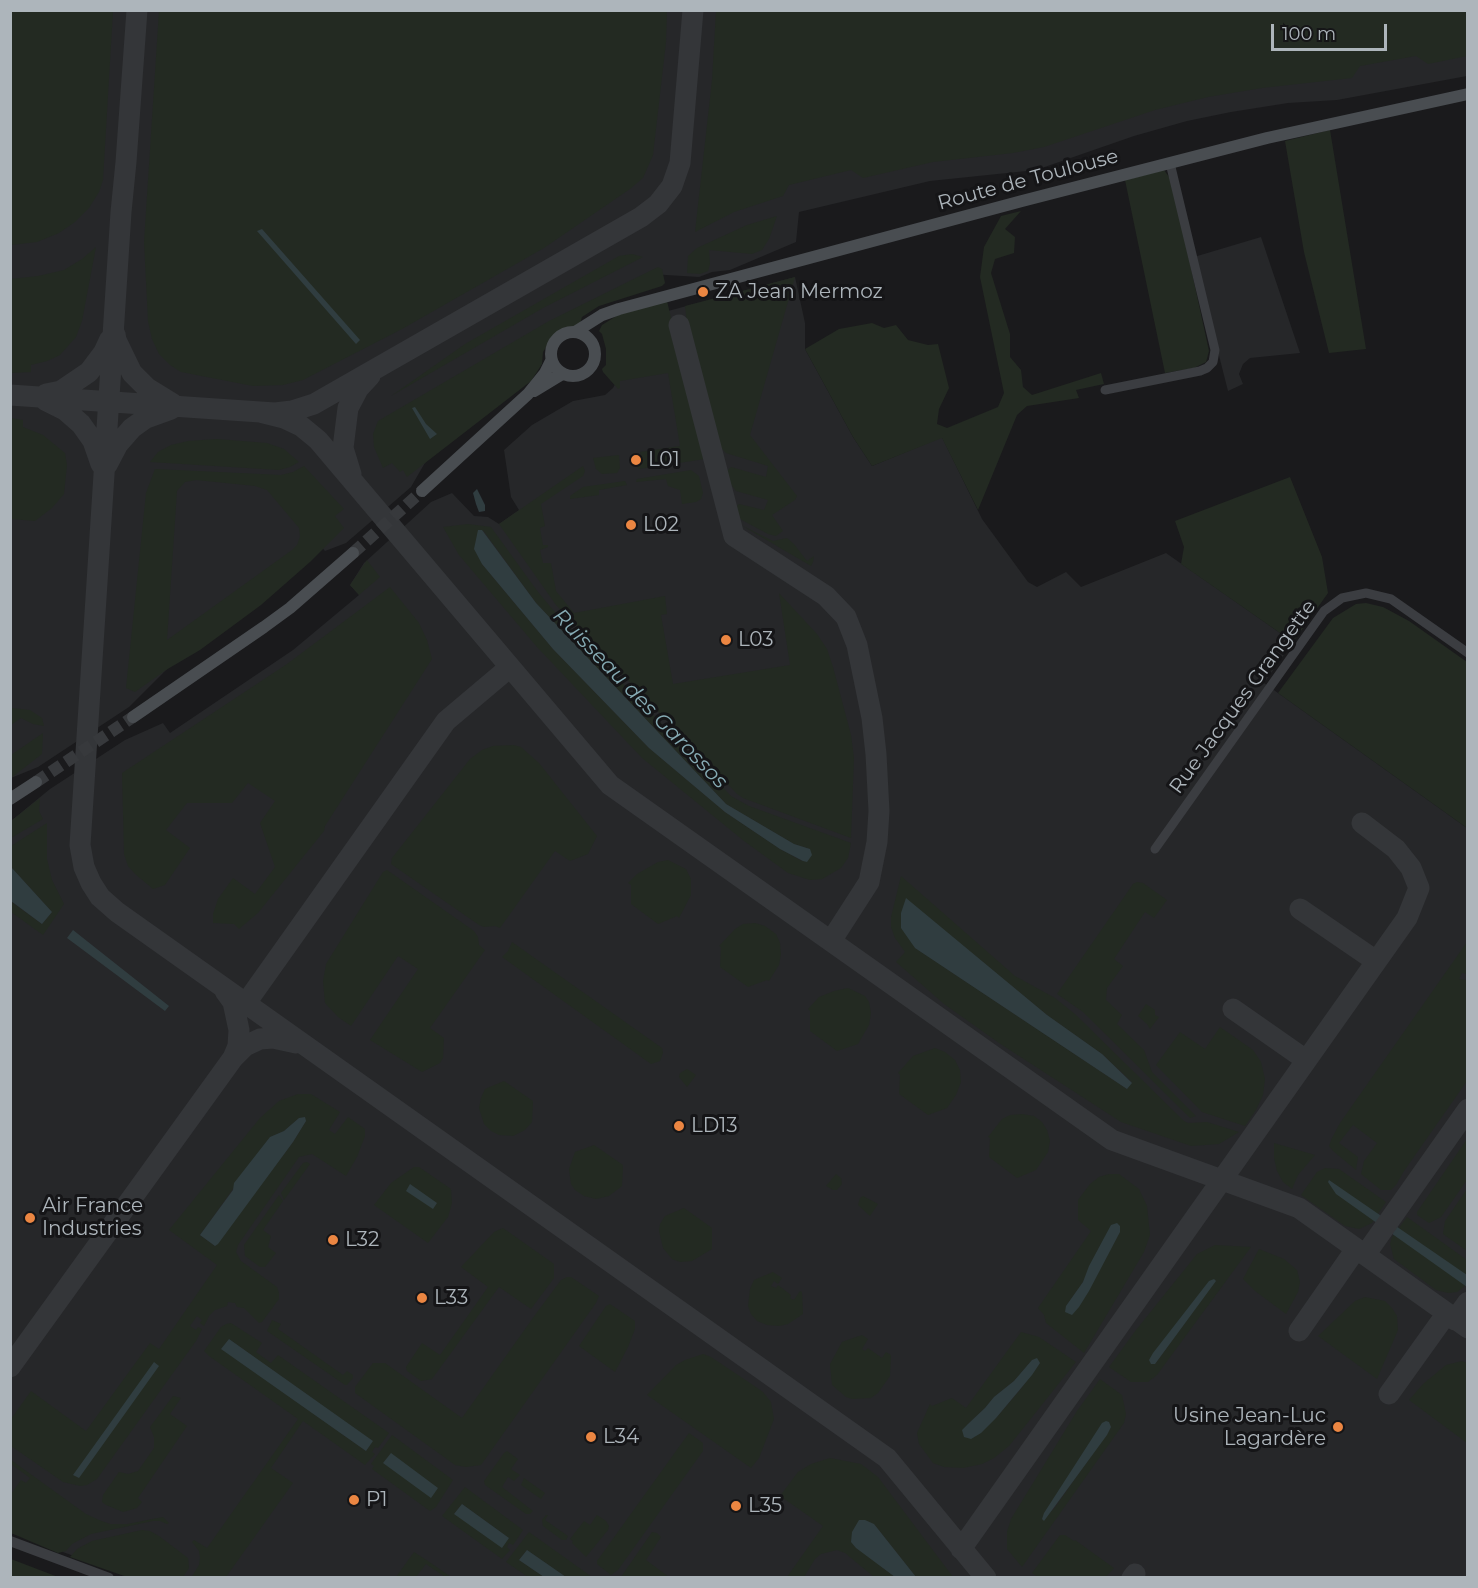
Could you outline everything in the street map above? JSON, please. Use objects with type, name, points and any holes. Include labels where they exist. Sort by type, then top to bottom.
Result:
[{"type":"main road","name":"Route de Toulouse","points":[[575,332],[602,315],[695,288],[1278,135],[1467,94]]},
{"type":"main road","points":[[551,360],[562,374],[568,376],[580,375],[590,368],[595,356],[592,342],[593,330],[602,315]]},
{"type":"main road","points":[[422,491],[528,394],[545,373],[551,360],[551,348],[558,337],[575,332],[585,335],[592,342]]},
{"type":"main road","points":[[528,394],[562,374]]},
{"type":"main road","points":[[133,717],[290,608],[353,553]]},
{"type":"main road","points":[[10,799],[36,782]]},
{"type":"street","points":[[1105,390],[1200,371],[1213,362],[1215,350],[1170,163]]},
{"type":"street","name":"Rue Jacques Grangette","points":[[1155,849],[1324,611],[1342,598],[1366,593],[1391,600],[1467,652]]},
{"type":"street","points":[[10,1541],[109,1578]]},
{"type":"shaded area","points":[[10,11],[113,11],[103,180],[99,192],[89,208],[59,233],[37,242],[11,245]]},
{"type":"shaded area","points":[[11,11],[1467,11],[1467,76],[1337,100],[1288,103],[1231,112],[1187,121],[1134,136],[1036,170],[930,181],[799,212],[796,242],[730,270],[712,272],[699,277],[650,274],[551,322],[426,461],[411,487],[346,543],[325,551],[318,543],[166,670],[129,707],[38,767],[11,778]]},
{"type":"shaded area","points":[[159,11],[667,11],[666,42],[653,155],[643,178],[544,248],[402,329],[303,380],[283,385],[253,386],[181,372],[159,354],[152,339],[148,321],[144,242]]},
{"type":"shaded area","points":[[716,11],[1467,11],[1467,56],[1428,64],[1416,56],[1360,66],[1352,78],[1262,88],[1208,97],[1155,110],[1044,147],[1013,153],[933,162],[863,178],[851,170],[789,185],[783,196],[734,212],[695,232],[712,80]]},
{"type":"shaded area","points":[[1330,130],[1366,349],[1329,353],[1304,252],[1285,141]]},
{"type":"shaded area","points":[[1164,170],[1172,181],[1209,351],[1206,362],[1194,368],[1165,373],[1125,180]]},
{"type":"shaded area","points":[[1021,211],[1005,229],[1015,237],[1014,253],[995,259],[991,273],[1010,334],[1010,357],[1021,370],[1023,387],[1032,395],[1101,373],[1104,384],[1076,390],[1079,398],[1027,406],[1017,415],[978,510],[942,438],[872,466],[853,437],[805,349],[839,329],[872,323],[884,328],[896,325],[908,340],[928,345],[938,344],[949,388],[939,409],[937,424],[947,428],[998,407],[1004,393],[980,277],[984,247],[1001,216]]},
{"type":"shaded area","points":[[777,216],[769,239],[762,250],[752,254],[709,250],[708,271],[700,274],[687,273],[688,256],[697,248],[747,225]]},
{"type":"shaded area","points":[[262,229],[360,340],[356,344],[257,231]]},
{"type":"shaded area","points":[[1261,237],[1300,353],[1250,358],[1243,364],[1239,374],[1243,384],[1228,391],[1194,257]]},
{"type":"shaded area","points":[[96,247],[82,321],[76,337],[60,355],[31,365],[31,372],[11,373],[11,279],[64,270]]},
{"type":"shaded area","points":[[632,254],[643,257],[543,308],[391,396],[465,344],[619,256]]},
{"type":"shaded area","points":[[658,267],[662,269],[665,283],[662,286],[599,306],[582,317],[579,327],[555,333],[543,352],[542,364],[531,381],[407,477],[403,470],[400,472],[392,463],[383,468],[374,447],[373,434],[378,421],[549,321]]},
{"type":"shaded area","points":[[795,277],[805,323],[805,349],[853,437],[872,466],[942,437],[982,519],[1028,582],[1037,587],[1066,572],[1081,587],[1166,553],[1293,642],[1264,683],[1467,828],[1467,1577],[134,1578],[11,1533],[11,821],[50,789],[125,740],[163,723],[170,733],[293,650],[359,595],[350,585],[364,563],[431,502],[452,493],[474,516],[488,517],[499,524],[519,510],[511,497],[504,450],[532,425],[573,401],[605,395],[613,388],[668,311]]},
{"type":"shaded area","points":[[795,277],[750,435],[797,496],[795,500],[772,515],[783,531],[776,536],[740,519],[736,507],[739,504],[764,510],[768,500],[736,491],[726,472],[731,467],[766,477],[768,466],[726,453],[720,447],[688,331],[685,306]]},
{"type":"shaded area","points":[[667,301],[705,459],[639,469],[634,464],[642,462],[640,452],[680,446],[668,373],[620,381],[618,389],[602,369],[606,365],[606,349],[599,331],[602,325],[618,315]]},
{"type":"shaded area","points":[[415,407],[426,424],[437,434],[430,439],[412,408]]},
{"type":"shaded area","points":[[10,418],[23,420],[23,427],[43,435],[65,453],[67,465],[64,494],[52,508],[35,521],[11,519]]},
{"type":"shaded area","points":[[217,439],[267,443],[284,449],[299,462],[279,470],[150,462],[158,452],[171,445]]},
{"type":"shaded area","points":[[619,455],[620,468],[617,473],[602,474],[596,469],[593,458]]},
{"type":"shaded area","points":[[304,466],[344,509],[335,516],[344,528],[310,562],[261,605],[200,650],[135,692],[126,688],[146,493],[155,469],[281,475]],"holes":[[[196,480],[255,486],[267,490],[299,528],[300,537],[297,545],[167,640],[177,491],[185,482]]]},
{"type":"shaded area","points":[[583,466],[585,471],[583,476],[541,504],[545,526],[540,528],[543,545],[548,545],[548,547],[540,550],[543,563],[551,563],[556,591],[574,613],[665,596],[667,614],[661,615],[673,684],[790,665],[779,593],[817,634],[827,649],[833,667],[851,735],[854,758],[851,838],[737,794],[556,605],[499,524]]},
{"type":"shaded area","points":[[691,470],[699,476],[703,493],[701,499],[696,502],[682,504],[680,490],[668,486],[666,479],[636,482],[637,479]]},
{"type":"shaded area","points":[[1290,477],[1322,557],[1328,593],[1293,642],[1181,564],[1184,547],[1175,521]]},
{"type":"shaded area","points":[[625,481],[627,485],[599,490],[599,495],[570,499],[570,496],[583,487]]},
{"type":"shaded area","points":[[477,489],[485,505],[485,511],[479,512],[476,504],[473,493]]},
{"type":"shaded area","points":[[468,524],[491,527],[538,592],[560,618],[731,796],[749,806],[851,843],[848,858],[841,868],[822,879],[810,880],[788,873],[744,841],[642,758],[537,647],[459,555],[443,527]],"holes":[[[483,530],[536,603],[726,804],[794,844],[810,849],[802,861],[725,812],[649,748],[553,649],[482,564]]]},
{"type":"shaded area","points":[[741,525],[773,541],[787,538],[807,561],[814,556],[811,566]]},
{"type":"shaded area","points":[[478,530],[482,530],[536,603],[726,804],[794,844],[810,849],[812,855],[807,862],[780,849],[725,812],[649,748],[553,649],[482,564],[474,549]]},
{"type":"shaded area","points":[[367,560],[380,577],[359,595],[350,585]]},
{"type":"shaded area","points":[[390,587],[419,623],[432,659],[325,826],[324,831],[258,913],[239,929],[234,924],[213,923],[213,914],[218,899],[233,878],[255,894],[275,867],[260,823],[275,801],[248,783],[232,803],[187,803],[166,830],[190,848],[165,885],[153,889],[135,874],[128,866],[124,854],[122,773],[287,664]]},
{"type":"shaded area","points":[[1366,603],[1383,607],[1409,621],[1467,662],[1467,828],[1278,693],[1333,618],[1356,604]]},
{"type":"shaded area","points":[[11,708],[30,710],[42,718],[44,726],[21,718],[11,725]]},
{"type":"shaded area","points":[[43,733],[42,754],[11,778],[11,755]]},
{"type":"shaded area","points":[[493,746],[521,747],[539,763],[597,836],[588,854],[570,861],[555,851],[500,928],[484,927],[391,864],[392,858],[470,759],[482,750]]},
{"type":"shaded area","points":[[40,798],[39,811],[43,819],[11,838],[11,821]]},
{"type":"shaded area","points":[[47,823],[47,859],[52,880],[64,904],[43,935],[11,912],[10,901],[42,924],[52,912],[11,867],[11,846]]},
{"type":"shaded area","points":[[668,860],[686,869],[691,879],[691,895],[679,918],[677,916],[658,924],[631,904],[631,885],[628,883],[637,874],[658,862]]},
{"type":"shaded area","points":[[11,867],[52,912],[42,924],[11,901]]},
{"type":"shaded area","points":[[387,870],[474,931],[479,945],[485,950],[430,1028],[444,1038],[443,1058],[440,1063],[422,1072],[370,1040],[418,969],[398,956],[351,1026],[338,1017],[325,1003],[323,981],[326,964],[383,872]]},
{"type":"shaded area","points":[[901,876],[1015,976],[1055,998],[1075,1014],[1184,1121],[1188,1123],[1207,1122],[1239,1132],[1219,1144],[1191,1146],[1121,1122],[999,1043],[944,1004],[896,962],[905,952],[895,938],[891,927],[891,917]],"holes":[[[906,899],[1047,1015],[1102,1054],[1132,1082],[1127,1089],[915,948]]]},
{"type":"shaded area","points":[[1143,883],[1167,900],[1154,918],[1145,912],[1114,959],[1123,966],[1107,988],[1106,1000],[1122,1015],[1117,1024],[1144,1050],[1152,1072],[1196,1116],[1190,1118],[1083,1012],[1057,994],[1133,884]]},
{"type":"shaded area","points":[[906,898],[1047,1015],[1102,1054],[1132,1083],[1127,1089],[915,948],[901,928],[901,913]]},
{"type":"shaded area","points":[[755,923],[765,926],[776,934],[781,954],[779,965],[769,981],[748,987],[720,967],[721,947],[719,946],[735,929],[743,924]]},
{"type":"shaded area","points":[[73,930],[169,1006],[165,1011],[67,938]]},
{"type":"shaded area","points":[[512,942],[662,1048],[660,1061],[651,1064],[502,957]]},
{"type":"shaded area","points":[[1467,942],[1467,974],[1462,973],[1459,979],[1467,980],[1467,1081],[1396,1185],[1391,1190],[1381,1190],[1361,1174],[1364,1161],[1377,1143],[1353,1125],[1339,1143],[1358,1157],[1356,1170],[1329,1146],[1340,1123]]},
{"type":"shaded area","points":[[848,988],[865,996],[869,1002],[871,1013],[869,1025],[858,1044],[837,1051],[810,1031],[810,1011],[808,1009],[819,997]]},
{"type":"shaded area","points":[[1146,1004],[1155,1010],[1155,1015],[1159,1017],[1150,1029],[1138,1016]]},
{"type":"shaded area","points":[[1220,1027],[1253,1050],[1261,1062],[1265,1079],[1263,1095],[1245,1126],[1202,1112],[1156,1065],[1180,1032],[1205,1049]]},
{"type":"shaded area","points":[[935,1048],[955,1060],[960,1070],[961,1082],[947,1108],[928,1115],[899,1094],[900,1075],[898,1073],[913,1056]]},
{"type":"shaded area","points":[[687,1069],[696,1075],[687,1087],[679,1077],[680,1073]]},
{"type":"shaded area","points":[[504,1081],[533,1101],[532,1122],[525,1130],[513,1136],[499,1135],[491,1131],[484,1124],[479,1108],[485,1089]]},
{"type":"shaded area","points":[[298,1094],[311,1094],[340,1112],[329,1130],[335,1134],[348,1117],[365,1129],[365,1136],[346,1176],[312,1154],[299,1157],[238,1245],[236,1252],[241,1261],[277,1287],[279,1299],[259,1323],[244,1308],[228,1302],[227,1306],[215,1310],[209,1316],[204,1326],[200,1323],[202,1320],[197,1316],[190,1326],[196,1330],[198,1327],[202,1329],[196,1341],[97,1479],[80,1486],[63,1482],[11,1446],[11,1419],[31,1391],[86,1431],[150,1343],[159,1349],[217,1265],[169,1230],[260,1118],[279,1101]],"holes":[[[299,1118],[306,1121],[293,1142],[215,1246],[200,1235],[270,1137],[284,1131]]]},
{"type":"shaded area","points":[[1010,1115],[1034,1116],[1042,1122],[1050,1141],[1048,1152],[1036,1170],[1017,1178],[989,1157],[990,1138],[988,1137],[1002,1119]]},
{"type":"shaded area","points":[[305,1117],[306,1121],[293,1142],[218,1244],[215,1246],[200,1235],[233,1190],[234,1183],[270,1137],[284,1131],[299,1118]]},
{"type":"shaded area","points":[[1467,1139],[1467,1180],[1441,1217],[1429,1223],[1417,1215],[1417,1212]]},
{"type":"shaded area","points":[[1274,1143],[1315,1155],[1298,1175],[1292,1189],[1283,1182],[1277,1171]]},
{"type":"shaded area","points":[[594,1145],[623,1165],[622,1186],[609,1196],[596,1199],[584,1196],[575,1190],[571,1184],[569,1169],[575,1152]]},
{"type":"shaded area","points":[[303,1163],[310,1164],[284,1200],[281,1193]]},
{"type":"shaded area","points":[[414,1167],[419,1167],[451,1189],[452,1203],[448,1217],[428,1243],[374,1205],[391,1183]]},
{"type":"shaded area","points":[[1325,1168],[1339,1169],[1386,1202],[1372,1223],[1359,1229],[1345,1226],[1301,1195],[1317,1172]]},
{"type":"shaded area","points":[[836,1174],[841,1178],[842,1184],[837,1190],[833,1190],[826,1186]]},
{"type":"shaded area","points":[[1119,1174],[1139,1189],[1147,1206],[1150,1235],[1144,1252],[1084,1353],[1046,1323],[1044,1315],[1038,1308],[1091,1231],[1078,1220],[1078,1200],[1090,1184],[1099,1177]],"holes":[[[1100,1245],[1098,1270],[1089,1291],[1066,1306],[1083,1282]]]},
{"type":"shaded area","points":[[1329,1180],[1467,1275],[1467,1287],[1336,1194]]},
{"type":"shaded area","points":[[410,1184],[437,1203],[433,1209],[406,1191]]},
{"type":"shaded area","points":[[1467,1189],[1468,1251],[1443,1234],[1445,1221]]},
{"type":"shaded area","points":[[279,1195],[283,1201],[263,1230],[271,1236],[268,1247],[276,1253],[265,1267],[260,1267],[245,1256],[244,1245]]},
{"type":"shaded area","points":[[863,1196],[878,1204],[870,1216],[858,1205]]},
{"type":"shaded area","points":[[684,1208],[712,1228],[712,1249],[692,1261],[680,1262],[672,1259],[663,1248],[659,1231],[665,1216]]},
{"type":"shaded area","points":[[1407,1217],[1467,1260],[1467,1282],[1464,1287],[1457,1292],[1448,1293],[1436,1290],[1394,1259],[1390,1244],[1392,1237]]},
{"type":"shaded area","points":[[1117,1223],[1120,1226],[1120,1232],[1089,1291],[1072,1315],[1065,1312],[1066,1306],[1083,1282],[1111,1225]]},
{"type":"shaded area","points":[[503,1228],[554,1264],[554,1278],[531,1309],[499,1287],[432,1379],[421,1381],[407,1371],[406,1367],[422,1343],[440,1355],[488,1287],[461,1267],[494,1232]]},
{"type":"shaded area","points":[[1215,1245],[1251,1247],[1157,1375],[1148,1382],[1131,1382],[1109,1367],[1197,1254]],"holes":[[[1215,1281],[1155,1364],[1151,1364]]]},
{"type":"shaded area","points":[[1259,1249],[1284,1259],[1297,1270],[1300,1282],[1298,1292],[1286,1314],[1243,1279]]},
{"type":"shaded area","points":[[773,1272],[782,1278],[778,1284],[774,1281],[771,1286],[776,1288],[778,1285],[794,1300],[800,1291],[802,1292],[803,1314],[788,1324],[779,1326],[757,1321],[748,1306],[750,1289],[754,1280]]},
{"type":"shaded area","points":[[571,1277],[599,1296],[596,1303],[481,1465],[466,1467],[455,1465],[355,1393],[355,1387],[373,1363],[385,1363],[462,1418],[561,1280]]},
{"type":"shaded area","points":[[1214,1279],[1216,1281],[1155,1364],[1151,1364],[1149,1360],[1153,1353],[1209,1281]]},
{"type":"shaded area","points":[[1365,1297],[1385,1301],[1397,1316],[1398,1330],[1377,1379],[1318,1336],[1355,1301]]},
{"type":"shaded area","points":[[610,1304],[635,1321],[635,1329],[628,1347],[615,1372],[579,1346],[606,1306]]},
{"type":"shaded area","points":[[272,1320],[281,1324],[278,1329],[343,1375],[347,1371],[353,1375],[353,1378],[345,1385],[267,1331]]},
{"type":"shaded area","points":[[231,1323],[262,1343],[256,1352],[271,1363],[278,1355],[389,1433],[378,1448],[375,1447],[372,1452],[375,1454],[365,1465],[303,1421],[271,1468],[293,1483],[226,1577],[191,1578],[199,1565],[200,1558],[199,1551],[192,1542],[194,1540],[207,1548],[298,1419],[204,1351],[221,1327]],"holes":[[[229,1339],[372,1441],[366,1451],[222,1349]]]},
{"type":"shaded area","points":[[1021,1332],[1039,1337],[1076,1362],[1009,1446],[994,1458],[982,1464],[963,1468],[944,1467],[933,1463],[919,1444],[917,1433],[930,1404],[932,1406],[952,1398],[966,1408]],"holes":[[[1032,1360],[1040,1363],[996,1418],[968,1424],[994,1397],[1014,1381]]]},
{"type":"shaded area","points":[[862,1335],[868,1339],[862,1349],[865,1351],[868,1348],[882,1358],[886,1352],[891,1355],[890,1376],[878,1393],[871,1398],[852,1399],[846,1397],[832,1385],[830,1364],[842,1342]]},
{"type":"shaded area","points":[[229,1339],[373,1441],[366,1451],[221,1349]]},
{"type":"shaded area","points":[[703,1354],[763,1392],[771,1402],[774,1419],[759,1458],[751,1468],[647,1395],[676,1365]]},
{"type":"shaded area","points":[[1037,1358],[1040,1363],[1032,1375],[996,1418],[981,1433],[971,1439],[964,1437],[962,1430],[994,1397],[1014,1381],[1032,1360]]},
{"type":"shaded area","points":[[1462,1361],[1467,1363],[1467,1443],[1409,1400],[1423,1384],[1446,1365]]},
{"type":"shaded area","points":[[154,1362],[159,1366],[79,1478],[73,1475]]},
{"type":"shaded area","points":[[1100,1379],[1122,1395],[1126,1414],[1124,1423],[1022,1567],[1007,1549],[1007,1532],[1011,1519],[1077,1411]],"holes":[[[1111,1427],[1054,1509],[1042,1519],[1090,1444]]]},
{"type":"shaded area","points":[[173,1396],[181,1398],[170,1414],[187,1426],[138,1498],[142,1502],[137,1508],[123,1512],[106,1505],[102,1502],[103,1495],[119,1472],[128,1474],[138,1471],[154,1448],[154,1437],[150,1427]]},
{"type":"shaded area","points":[[1106,1421],[1111,1427],[1107,1435],[1044,1521],[1042,1519],[1044,1513],[1102,1423]]},
{"type":"shaded area","points":[[689,1433],[703,1443],[703,1451],[618,1570],[611,1575],[597,1564],[597,1561]]},
{"type":"shaded area","points":[[392,1435],[453,1480],[436,1507],[430,1511],[372,1469],[374,1466],[371,1464]]},
{"type":"shaded area","points":[[507,1451],[518,1459],[511,1469],[520,1475],[514,1481],[508,1477],[502,1487],[533,1511],[530,1514],[526,1514],[485,1485],[484,1481]]},
{"type":"shaded area","points":[[391,1453],[438,1488],[431,1498],[383,1463]]},
{"type":"shaded area","points":[[830,1458],[861,1464],[878,1477],[953,1577],[916,1577],[874,1524],[878,1564],[895,1577],[874,1577],[845,1553],[837,1550],[821,1554],[815,1559],[804,1577],[787,1577],[823,1526],[780,1496],[798,1472],[811,1464]]},
{"type":"shaded area","points":[[11,1460],[86,1514],[99,1520],[110,1524],[127,1524],[163,1517],[169,1523],[153,1521],[91,1534],[72,1544],[66,1551],[58,1553],[11,1533],[11,1494],[21,1480],[26,1483],[30,1478],[11,1464]]},
{"type":"shaded area","points":[[524,1478],[545,1493],[541,1499],[521,1485]]},
{"type":"shaded area","points":[[465,1487],[523,1530],[513,1545],[509,1543],[507,1547],[510,1550],[502,1559],[442,1516]],"holes":[[[462,1504],[509,1538],[454,1514]]]},
{"type":"shaded area","points":[[462,1504],[509,1538],[502,1548],[454,1514]]},
{"type":"shaded area","points":[[548,1515],[545,1520],[568,1536],[566,1540],[562,1540],[543,1526],[542,1520]]},
{"type":"shaded area","points":[[597,1515],[606,1521],[609,1526],[608,1530],[586,1557],[570,1539],[584,1521],[590,1525]]},
{"type":"shaded area","points":[[859,1520],[874,1524],[916,1577],[895,1577],[856,1548],[851,1542],[852,1532]]},
{"type":"shaded area","points":[[142,1530],[159,1536],[188,1558],[189,1568],[183,1577],[127,1577],[70,1557],[77,1549],[92,1541]]},
{"type":"shaded area","points":[[529,1532],[592,1577],[566,1577],[527,1550],[519,1560],[544,1577],[528,1577],[506,1562]]},
{"type":"shaded area","points":[[652,1532],[661,1537],[646,1560],[669,1577],[621,1577]]},
{"type":"shaded area","points":[[1060,1535],[1075,1540],[1114,1568],[1106,1577],[1038,1577],[1032,1573]]},
{"type":"shaded area","points":[[527,1550],[566,1577],[544,1577],[519,1560]]},
{"type":"shaded area","points":[[414,1552],[451,1577],[445,1577],[426,1564],[416,1577],[396,1577]]},
{"type":"shaded area","points":[[11,1559],[58,1577],[11,1577]]},
{"type":"taxiway","points":[[137,10],[121,212],[80,845],[84,867],[91,883],[100,897],[117,912],[887,1458],[986,1578]]},
{"type":"taxiway","points":[[10,395],[275,413],[292,411],[314,404],[641,217],[658,204],[672,186],[680,163],[693,10]]},
{"type":"taxiway","points":[[679,325],[734,536],[826,596],[846,617],[857,645],[872,718],[876,754],[879,811],[877,842],[869,882],[831,941]]},
{"type":"taxiway","points":[[115,334],[132,373],[147,388],[173,404]]},
{"type":"taxiway","points":[[46,394],[61,391],[89,372],[104,352],[110,339]]},
{"type":"taxiway","points":[[351,474],[343,448],[348,408],[358,389],[370,376]]},
{"type":"taxiway","points":[[45,400],[65,410],[81,424],[93,441],[101,464]]},
{"type":"taxiway","points":[[107,465],[118,444],[132,428],[146,418],[171,409]]},
{"type":"taxiway","points":[[260,412],[284,418],[301,426],[318,440],[610,785],[1112,1140],[1299,1208],[1468,1328]]},
{"type":"taxiway","points":[[246,1003],[446,721],[510,667]]},
{"type":"taxiway","points":[[961,1549],[1407,918],[1419,888],[1411,868],[1396,849],[1362,823]]},
{"type":"taxiway","points":[[1300,909],[1376,961]]},
{"type":"taxiway","points":[[225,991],[233,1002],[239,1030],[238,1046],[233,1058]]},
{"type":"taxiway","points":[[1233,1009],[1306,1060]]},
{"type":"taxiway","points":[[10,1367],[233,1058],[245,1046],[260,1039],[273,1038],[296,1043]]},
{"type":"taxiway","points":[[1365,1255],[1468,1109]]},
{"type":"taxiway","points":[[1299,1331],[1356,1249]]},
{"type":"taxiway","points":[[1455,1320],[1468,1302]]},
{"type":"taxiway","points":[[1389,1394],[1447,1313]]},
{"type":"taxiway","points":[[1132,1578],[1135,1574]]},
{"type":"tunnel","points":[[353,553],[422,491]]},
{"type":"tunnel","points":[[36,782],[133,717]]},
{"type":"place","name":"ZA Jean Mermoz","points":[[703,292]]},
{"type":"place","name":"L01","points":[[636,460]]},
{"type":"place","name":"L02","points":[[631,525]]},
{"type":"place","name":"L03","points":[[726,640]]},
{"type":"place","name":"LD13","points":[[679,1126]]},
{"type":"place","name":"Air France Industries","points":[[30,1218]]},
{"type":"place","name":"L32","points":[[333,1240]]},
{"type":"place","name":"L33","points":[[422,1298]]},
{"type":"place","name":"Usine Jean-Luc Lagardère","points":[[1338,1427]]},
{"type":"place","name":"L34","points":[[591,1437]]},
{"type":"place","name":"P1","points":[[354,1500]]},
{"type":"place","name":"L35","points":[[736,1506]]},
{"type":"water label","name":"Ruisseau des Garossos","points":[[640,699]]}]
